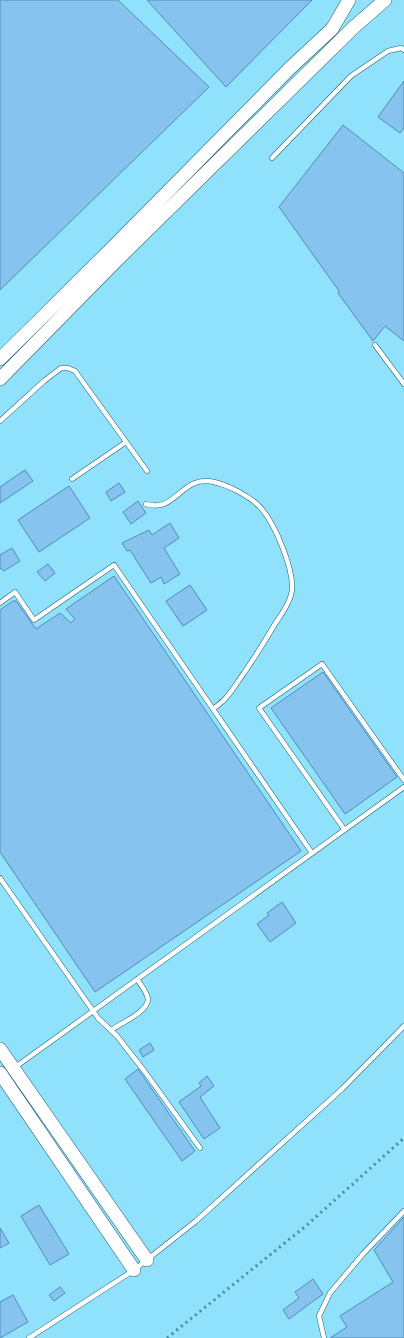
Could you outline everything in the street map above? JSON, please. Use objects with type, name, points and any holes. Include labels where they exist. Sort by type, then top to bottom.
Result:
[{"type":"street","points":[[0,379],[284,74],[332,29],[350,0]]},
{"type":"street","points":[[0,359],[113,256],[354,26],[385,0]]},
{"type":"street","points":[[0,1049],[148,1260]]},
{"type":"street","points":[[0,1073],[134,1270]]},
{"type":"lane","points":[[272,158],[351,76],[388,51],[401,48],[404,50]]},
{"type":"lane","points":[[375,345],[404,384]]},
{"type":"lane","points":[[0,421],[44,381],[61,368],[68,368],[75,371],[147,471]]},
{"type":"lane","points":[[72,479],[126,442]]},
{"type":"lane","points":[[146,504],[156,506],[166,504],[189,485],[194,483],[205,481],[219,484],[248,497],[264,512],[272,525],[289,564],[292,588],[291,595],[284,609],[240,679],[225,700],[213,709]]},
{"type":"lane","points":[[0,603],[15,592],[34,620],[114,565],[312,853]]},
{"type":"lane","points":[[344,830],[260,708],[322,664],[404,780]]},
{"type":"lane","points":[[14,1068],[404,787]]},
{"type":"lane","points":[[0,878],[94,1011],[145,1072],[200,1148]]},
{"type":"lane","points":[[111,1030],[142,1011],[147,1005],[147,994],[137,979]]},
{"type":"lane","points":[[29,1338],[134,1270],[196,1221],[342,1089],[404,1026]]},
{"type":"lane","points":[[324,1338],[319,1316],[330,1293],[363,1254],[404,1211]]},
{"type":"building","points":[[0,0],[118,0],[209,87],[0,290]]},
{"type":"building","points":[[147,0],[312,0],[226,87]]},
{"type":"building","points":[[404,81],[404,128],[400,133],[378,117]]},
{"type":"building","points":[[343,125],[404,173],[404,341],[385,326],[373,341],[279,207]]},
{"type":"building","points":[[25,470],[33,481],[0,503],[0,487]]},
{"type":"building","points":[[119,483],[125,492],[111,501],[106,492]]},
{"type":"building","points":[[69,486],[90,518],[39,552],[18,520]]},
{"type":"building","points":[[138,501],[146,513],[131,524],[123,512]]},
{"type":"building","points":[[170,523],[179,538],[164,548],[180,574],[164,584],[161,577],[151,583],[130,550],[127,551],[122,543],[149,530],[152,535]]},
{"type":"building","points":[[12,548],[20,561],[4,571],[0,568],[0,555]]},
{"type":"building","points":[[48,564],[55,573],[45,581],[37,572]]},
{"type":"building","points":[[114,576],[301,851],[95,992],[0,852],[0,610],[13,601],[16,601],[36,629],[60,613],[71,623],[75,619],[66,609]]},
{"type":"building","points":[[190,585],[207,610],[183,626],[166,601]]},
{"type":"building","points":[[323,672],[397,777],[345,814],[271,708]]},
{"type":"building","points":[[282,902],[296,923],[270,942],[257,924],[269,915],[267,913]]},
{"type":"building","points":[[150,1043],[154,1050],[143,1057],[139,1050]]},
{"type":"building","points":[[138,1069],[195,1151],[182,1161],[125,1079]]},
{"type":"building","points":[[207,1076],[214,1086],[200,1097],[220,1128],[204,1139],[179,1102],[201,1086],[199,1083]]},
{"type":"building","points":[[39,1205],[69,1254],[50,1265],[21,1216]]},
{"type":"building","points":[[404,1217],[404,1338],[330,1338],[347,1327],[340,1316],[393,1282],[374,1250]]},
{"type":"building","points":[[0,1228],[9,1243],[0,1248]]},
{"type":"building","points":[[313,1279],[323,1294],[289,1319],[283,1310],[299,1298],[295,1292]]},
{"type":"building","points":[[60,1287],[65,1293],[54,1301],[49,1295]]},
{"type":"building","points":[[13,1295],[28,1322],[0,1338],[0,1302]]},
{"type":"railway","points":[[167,1338],[307,1225],[404,1138]]}]
